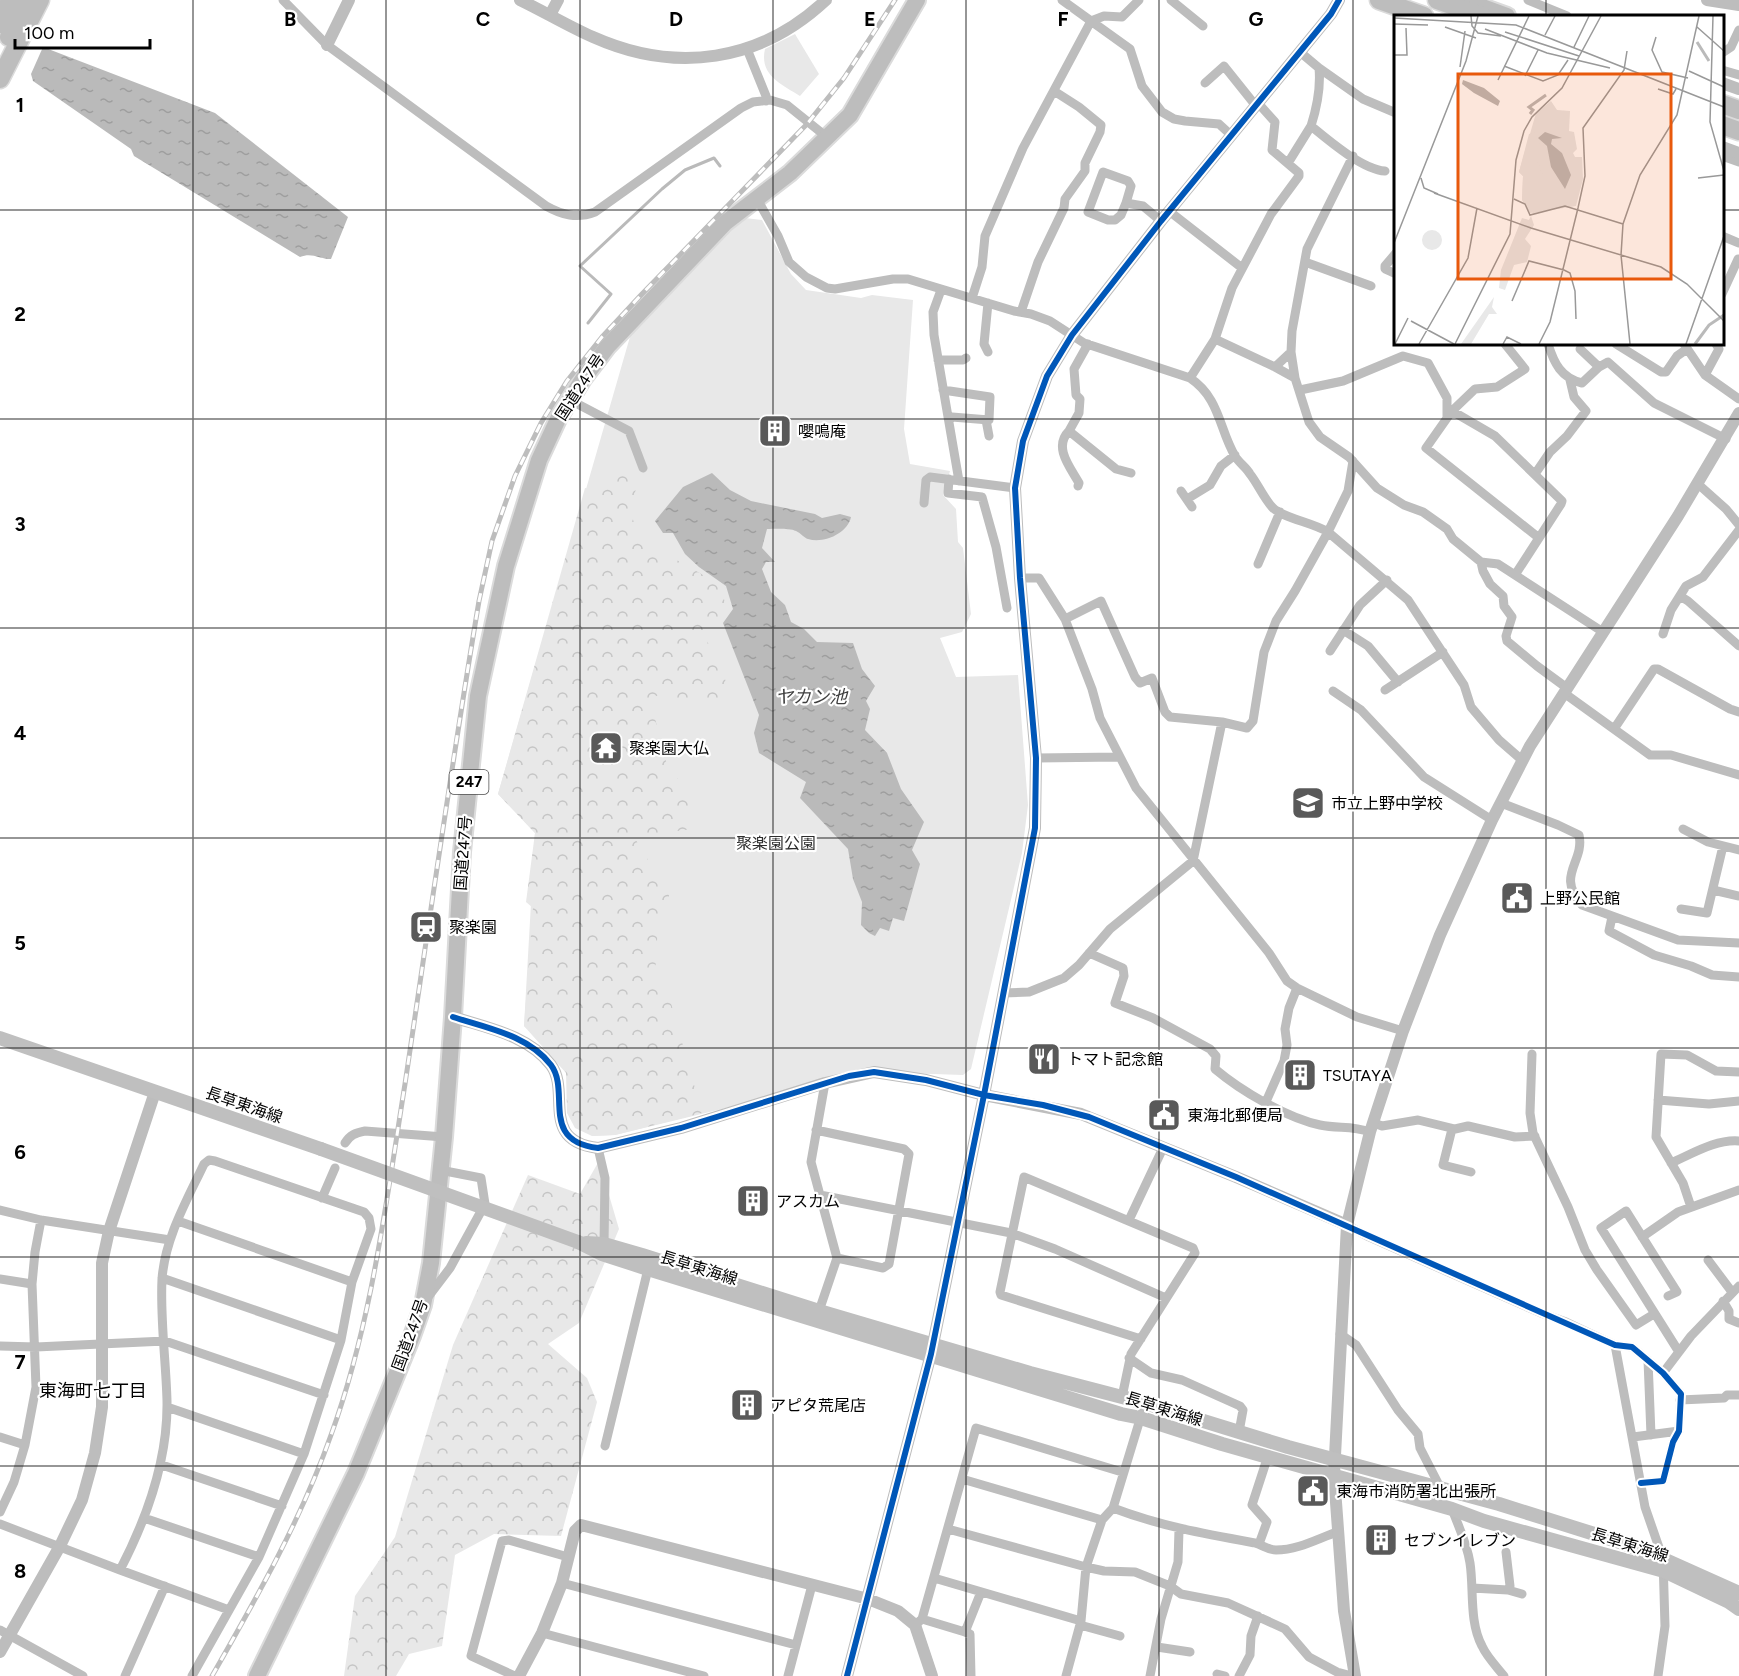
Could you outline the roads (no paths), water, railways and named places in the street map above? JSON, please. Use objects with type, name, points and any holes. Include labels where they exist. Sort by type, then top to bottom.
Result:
[{"type":"highway","points":[[0,24],[10,0]]},
{"type":"highway","points":[[0,59],[24,0]]},
{"type":"highway","points":[[0,79],[40,0]]},
{"type":"highway","name":"国道247号","points":[[257,1676],[356,1473],[423,1305],[431,1263],[444,1137],[462,852],[478,696],[506,566],[539,460],[558,419],[583,379],[615,338],[725,223],[790,173],[850,115],[917,0]]},
{"type":"highway","points":[[1379,0],[1421,15]]},
{"type":"highway","points":[[1398,0],[1435,15]]},
{"type":"highway","points":[[1437,0],[1479,15]]},
{"type":"highway","points":[[1462,0],[1504,15]]},
{"type":"highway","points":[[1724,98],[1739,103]]},
{"type":"highway","points":[[1724,105],[1739,110]]},
{"type":"highway","points":[[1724,126],[1739,131]]},
{"type":"highway","points":[[1724,131],[1739,137]]},
{"type":"main road","name":"長草東海線","points":[[0,1038],[321,1149],[648,1269],[932,1349],[1145,1403],[1334,1460],[1440,1487],[1620,1542],[1739,1609]]},
{"type":"main road","name":"長草東海線","points":[[578,1242],[604,1245],[642,1255],[819,1311],[1120,1414],[1141,1418],[1222,1444],[1452,1509],[1484,1521],[1663,1565],[1739,1593]]},
{"type":"street","points":[[284,0],[327,45],[546,206],[559,213],[586,216],[595,212],[741,108],[753,102],[766,101],[787,105],[828,138]]},
{"type":"street","points":[[327,45],[349,0]]},
{"type":"street","points":[[520,0],[593,37],[640,53],[671,58],[700,58],[736,53],[747,49],[787,31],[826,0]]},
{"type":"street","points":[[550,15],[558,0]]},
{"type":"street","points":[[1062,0],[1130,49],[1142,86],[1162,112],[1174,119],[1219,124],[1231,135]]},
{"type":"street","points":[[972,298],[982,267],[985,236],[1023,148],[1091,21],[1104,16],[1122,17],[1139,0]]},
{"type":"street","points":[[1171,0],[1203,26]]},
{"type":"street","points":[[847,1676],[932,1349],[1035,828],[1036,758],[1020,578],[1015,488],[1023,441],[1047,376],[1072,335],[1165,216],[1300,52],[1339,0]]},
{"type":"street","points":[[1528,0],[1565,15]]},
{"type":"street","points":[[1707,0],[1739,5]]},
{"type":"street","points":[[1724,52],[1731,47],[1739,30]]},
{"type":"street","points":[[747,49],[766,101]]},
{"type":"street","points":[[1300,52],[1318,68],[1363,99],[1394,113]]},
{"type":"street","points":[[1190,378],[1215,339],[1232,288],[1270,214],[1299,176],[1299,173],[1272,150],[1275,122],[1224,66],[1205,83]]},
{"type":"street","points":[[1288,163],[1311,126],[1320,82],[1318,68]]},
{"type":"street","points":[[1724,71],[1739,75]]},
{"type":"street","points":[[1724,84],[1739,89]]},
{"type":"street","points":[[1021,312],[1038,262],[1064,208],[1065,199],[1085,171],[1085,163],[1101,132],[1101,125],[1054,91]]},
{"type":"street","points":[[1311,126],[1334,145],[1375,171],[1385,171]]},
{"type":"street","points":[[1728,154],[1739,162]]},
{"type":"street","points":[[1353,156],[1310,243],[1292,331],[1291,352],[1295,378],[1309,422],[1320,437],[1353,461],[1377,488],[1404,505],[1424,512],[1447,529],[1453,538],[1481,562],[1498,564],[1603,632]]},
{"type":"street","points":[[1103,172],[1128,181],[1131,186],[1126,203],[1121,215],[1115,220],[1108,220],[1088,212],[1103,172]]},
{"type":"street","points":[[757,199],[778,236],[789,262],[796,270],[819,285],[835,289],[900,279],[918,282],[1031,314],[1050,321],[1088,345],[1190,378],[1196,382],[1218,411],[1235,455],[1273,508],[1328,532],[1387,580],[1416,610],[1464,685],[1471,707],[1498,740],[1523,761]]},
{"type":"street","points":[[1126,203],[1143,206],[1165,216],[1242,268]]},
{"type":"street","points":[[1724,237],[1739,243]]},
{"type":"street","points":[[1394,254],[1385,269],[1394,274]]},
{"type":"street","points":[[1724,290],[1738,259]]},
{"type":"street","points":[[1305,262],[1371,286]]},
{"type":"street","points":[[941,290],[933,312],[934,335],[949,421],[954,480],[948,493],[982,497],[996,547],[1007,608]]},
{"type":"street","points":[[988,303],[984,344],[988,352]]},
{"type":"street","points":[[1215,339],[1295,378]]},
{"type":"street","points":[[1078,486],[1079,483],[1062,451],[1062,440],[1079,413],[1080,399],[1076,395],[1074,369],[1088,345]]},
{"type":"street","points":[[1506,345],[1525,369],[1497,387],[1475,389],[1449,415],[1426,448],[1539,538]]},
{"type":"street","points":[[1549,345],[1563,373],[1570,380],[1582,383],[1608,362],[1654,403],[1725,439]]},
{"type":"street","points":[[1618,345],[1661,372],[1666,372],[1685,346],[1705,375],[1739,399]]},
{"type":"street","points":[[1705,375],[1719,349],[1717,345]]},
{"type":"street","points":[[1580,349],[1599,367]]},
{"type":"street","points":[[1275,367],[1291,352]]},
{"type":"street","points":[[1300,390],[1343,381],[1403,356],[1409,357],[1428,363],[1447,398],[1449,415]]},
{"type":"street","points":[[938,360],[966,358]]},
{"type":"street","points":[[1535,474],[1550,452],[1567,436],[1587,411],[1574,397],[1570,380]]},
{"type":"street","points":[[943,390],[990,397],[989,420],[952,417],[949,421]]},
{"type":"street","points":[[570,400],[629,431],[643,468]]},
{"type":"street","points":[[948,1530],[1086,1567],[1104,1571],[1135,1572],[1170,1586],[1181,1594],[1228,1603],[1285,1629],[1309,1657],[1337,1672],[1353,1676],[1337,1532],[1334,1460],[1347,1226],[1372,1128],[1403,1031],[1440,935],[1492,820],[1523,761],[1566,690],[1698,484],[1739,413]]},
{"type":"street","points":[[1449,415],[1495,436],[1562,501],[1515,575]]},
{"type":"street","points":[[986,420],[989,436]]},
{"type":"street","points":[[1069,431],[1116,469],[1131,473]]},
{"type":"street","points":[[1187,499],[1210,485],[1221,466],[1235,455]]},
{"type":"street","points":[[1065,619],[1101,601],[1136,678],[1140,683],[1152,678],[1165,712],[1170,717],[1222,722],[1247,728],[1253,721],[1264,652],[1276,621],[1328,532],[1348,491],[1353,461]]},
{"type":"street","points":[[924,503],[926,480],[930,477],[1015,488]]},
{"type":"street","points":[[1663,633],[1671,610],[1686,586],[1703,577],[1739,528],[1726,509],[1698,484]]},
{"type":"street","points":[[1258,564],[1280,512]]},
{"type":"street","points":[[1481,562],[1483,572],[1490,584],[1503,596],[1504,606],[1512,617],[1506,636],[1507,641],[1566,690],[1650,755],[1671,755],[1739,775]]},
{"type":"street","points":[[1020,578],[1039,578],[1065,619],[1090,681],[1100,718],[1136,788],[1269,953],[1287,981],[1357,1017],[1403,1031]]},
{"type":"street","points":[[1330,651],[1360,605],[1387,580]]},
{"type":"street","points":[[1680,596],[1739,646]]},
{"type":"street","points":[[1343,630],[1368,646],[1398,682]]},
{"type":"street","points":[[1385,690],[1443,652]]},
{"type":"street","points":[[1614,729],[1654,669],[1658,669],[1739,712]]},
{"type":"street","points":[[1333,691],[1361,710],[1424,777],[1492,820]]},
{"type":"street","points":[[1003,993],[1029,992],[1064,978],[1110,929],[1193,861],[1222,722]]},
{"type":"street","points":[[1036,758],[1119,757]]},
{"type":"street","points":[[1501,803],[1579,835],[1580,841],[1570,873],[1571,886],[1582,905],[1678,940],[1739,943]]},
{"type":"street","points":[[1683,829],[1708,842],[1739,850]]},
{"type":"street","points":[[1681,909],[1707,913],[1723,846]]},
{"type":"street","points":[[1713,890],[1739,896]]},
{"type":"street","points":[[1612,917],[1610,931],[1654,955],[1712,975],[1739,977]]},
{"type":"street","points":[[1089,953],[1122,968],[1124,976],[1115,1003],[1153,1018],[1210,1049],[1216,1056],[1215,1069],[1265,1104],[1321,1125],[1372,1128],[1418,1120],[1452,1129],[1468,1126],[1515,1137],[1535,1136]]},
{"type":"street","points":[[1265,1104],[1284,1061],[1287,1045],[1285,1029],[1289,1008],[1297,988]]},
{"type":"street","points":[[453,1017],[503,1033],[535,1049],[553,1068],[557,1080],[558,1110],[561,1122],[575,1141],[587,1147],[597,1148],[681,1128],[825,1083],[874,1072],[926,1080],[984,1095],[1081,1114],[1347,1226],[1615,1345],[1632,1347],[1675,1384],[1681,1394],[1679,1431],[1673,1442],[1663,1481],[1641,1482]]},
{"type":"street","points":[[1532,1054],[1530,1113],[1535,1136],[1568,1207],[1584,1250],[1636,1325],[1654,1314]]},
{"type":"street","points":[[1691,1207],[1683,1183],[1656,1137],[1661,1054],[1687,1055],[1716,1071],[1739,1072]]},
{"type":"street","points":[[819,1311],[837,1258],[811,1162],[825,1083]]},
{"type":"street","points":[[0,1652],[5,1633],[60,1546],[82,1500],[95,1453],[102,1407],[103,1344],[100,1289],[102,1263],[109,1231],[155,1092]]},
{"type":"street","points":[[1658,1100],[1709,1104],[1739,1101]]},
{"type":"street","points":[[1452,1129],[1443,1165],[1471,1172]]},
{"type":"street","points":[[345,1143],[349,1136],[365,1131],[444,1137]]},
{"type":"street","points":[[816,1131],[904,1149],[909,1154],[889,1264],[883,1268],[837,1258]]},
{"type":"street","points":[[1671,1163],[1705,1148],[1730,1140],[1739,1141]]},
{"type":"street","points":[[597,1148],[605,1178],[604,1245]]},
{"type":"street","points":[[1129,1220],[1163,1148]]},
{"type":"street","points":[[120,1570],[144,1518],[162,1465],[167,1407],[162,1278],[170,1240],[204,1164],[209,1160],[364,1212],[371,1224],[371,1229],[352,1282],[341,1340],[304,1454],[259,1557],[192,1676]]},
{"type":"street","points":[[322,1198],[335,1168]]},
{"type":"street","points":[[423,1305],[450,1268],[485,1204],[481,1178],[440,1170]]},
{"type":"street","points":[[1122,1397],[1129,1358],[1141,1339],[1166,1298],[1195,1252],[1193,1248],[1024,1177],[1011,1233],[1001,1295],[1141,1339]]},
{"type":"street","points":[[1642,1237],[1678,1212],[1739,1190]]},
{"type":"street","points":[[820,1195],[1011,1233],[1055,1249],[1166,1298]]},
{"type":"street","points":[[0,1209],[40,1220],[170,1240]]},
{"type":"street","points":[[1668,1296],[1677,1292],[1626,1211],[1601,1228],[1679,1352]]},
{"type":"street","points":[[0,1512],[14,1482],[25,1445],[36,1387],[32,1284],[40,1220]]},
{"type":"street","points":[[178,1221],[352,1282]]},
{"type":"street","points":[[1663,1373],[1735,1289],[1708,1260]]},
{"type":"street","points":[[604,1446],[648,1269]]},
{"type":"street","points":[[162,1278],[341,1340]]},
{"type":"street","points":[[0,1279],[32,1284]]},
{"type":"street","points":[[1723,1301],[1729,1311],[1729,1319],[1739,1323]]},
{"type":"street","points":[[1340,1334],[1356,1345],[1398,1410],[1418,1434],[1420,1448],[1440,1487]]},
{"type":"street","points":[[0,1346],[36,1347],[165,1341],[324,1395]]},
{"type":"street","points":[[1615,1345],[1645,1507],[1663,1565],[1665,1626],[1658,1676]]},
{"type":"street","points":[[1129,1358],[1151,1373],[1182,1380],[1240,1406],[1243,1410],[1239,1432]]},
{"type":"street","points":[[1648,1360],[1651,1435]]},
{"type":"street","points":[[1680,1400],[1739,1395]]},
{"type":"street","points":[[1066,1676],[1080,1623],[1086,1567],[1102,1520],[1113,1508],[1122,1472],[1145,1403]]},
{"type":"street","points":[[167,1407],[304,1454]]},
{"type":"street","points":[[932,1676],[918,1622],[934,1578],[976,1428],[1122,1472]]},
{"type":"street","points":[[1633,1437],[1679,1431]]},
{"type":"street","points":[[0,1437],[25,1445]]},
{"type":"street","points":[[1259,1544],[1267,1522],[1252,1505],[1268,1456]]},
{"type":"street","points":[[162,1465],[282,1506]]},
{"type":"street","points":[[962,1479],[1102,1520]]},
{"type":"street","points":[[1113,1508],[1143,1520],[1179,1530],[1259,1544],[1273,1550],[1293,1549],[1337,1532]]},
{"type":"street","points":[[1452,1509],[1465,1538],[1480,1644],[1504,1676]]},
{"type":"street","points":[[144,1518],[259,1557]]},
{"type":"street","points":[[0,1524],[229,1610]]},
{"type":"street","points":[[568,1557],[509,1540],[502,1541],[471,1656],[517,1676],[542,1633],[562,1583],[568,1557],[574,1531],[581,1525],[868,1599],[918,1622],[965,1632],[970,1634],[971,1676]]},
{"type":"street","points":[[1150,1676],[1161,1619],[1178,1562],[1179,1530]]},
{"type":"street","points":[[1506,1552],[1510,1586],[1508,1590]]},
{"type":"street","points":[[934,1578],[1120,1636]]},
{"type":"street","points":[[562,1583],[796,1646]]},
{"type":"street","points":[[788,1676],[812,1585]]},
{"type":"street","points":[[124,1676],[165,1587]]},
{"type":"street","points":[[1472,1588],[1508,1590],[1522,1594]]},
{"type":"street","points":[[965,1632],[981,1592]]},
{"type":"street","points":[[1239,1676],[1250,1654],[1251,1636],[1258,1616]]},
{"type":"street","points":[[5,1633],[83,1676]]},
{"type":"street","points":[[542,1633],[704,1676]]},
{"type":"street","points":[[1157,1647],[1190,1652]]},
{"type":"water","points":[[43,47],[215,113],[348,217],[331,259],[312,255],[300,257],[134,156],[131,149],[33,81],[31,74]]},
{"type":"water","name":"ヤカン池","points":[[712,473],[730,490],[751,501],[815,514],[822,518],[840,514],[851,517],[849,523],[840,532],[821,540],[805,538],[793,530],[767,529],[762,548],[775,562],[766,562],[762,569],[771,592],[785,605],[791,622],[804,629],[817,642],[853,643],[862,669],[875,686],[866,701],[870,709],[865,730],[887,753],[901,789],[924,822],[912,850],[920,864],[904,921],[893,918],[889,931],[880,928],[875,936],[861,925],[862,902],[853,879],[848,849],[800,798],[806,782],[759,753],[754,733],[759,715],[723,623],[733,609],[726,586],[699,567],[685,554],[673,533],[663,533],[655,521],[683,487]]},
{"type":"waterway","points":[[588,323],[611,294],[580,266],[685,170],[714,158],[720,166]]},
{"type":"railway","points":[[212,1676],[262,1587],[306,1497],[331,1435],[357,1349],[384,1217],[479,601],[492,541],[515,476],[541,423],[567,381],[602,337],[807,124],[844,78],[895,0]]},
{"type":"place","name":"嚶鳴庵","points":[[775,431]]},
{"type":"place","name":"聚楽園大仏","points":[[606,748]]},
{"type":"place","name":"市立上野中学校","points":[[1308,803]]},
{"type":"place","name":"上野公民館","points":[[1517,898]]},
{"type":"place","name":"聚楽園","points":[[426,927]]},
{"type":"place","name":"トマト記念館","points":[[1044,1059]]},
{"type":"place","name":"TSUTAYA","points":[[1300,1075]]},
{"type":"place","name":"東海北郵便局","points":[[1164,1115]]},
{"type":"place","name":"アスカム","points":[[753,1201]]},
{"type":"place","name":"アピタ荒尾店","points":[[747,1405]]},
{"type":"place","name":"東海市消防署北出張所","points":[[1313,1491]]},
{"type":"place","name":"セブンイレブン","points":[[1381,1540]]},
{"type":"district","name":"東海町七丁目","points":[[93,1391]]},
{"type":"park label","name":"聚楽園公園","points":[[776,843]]}]
